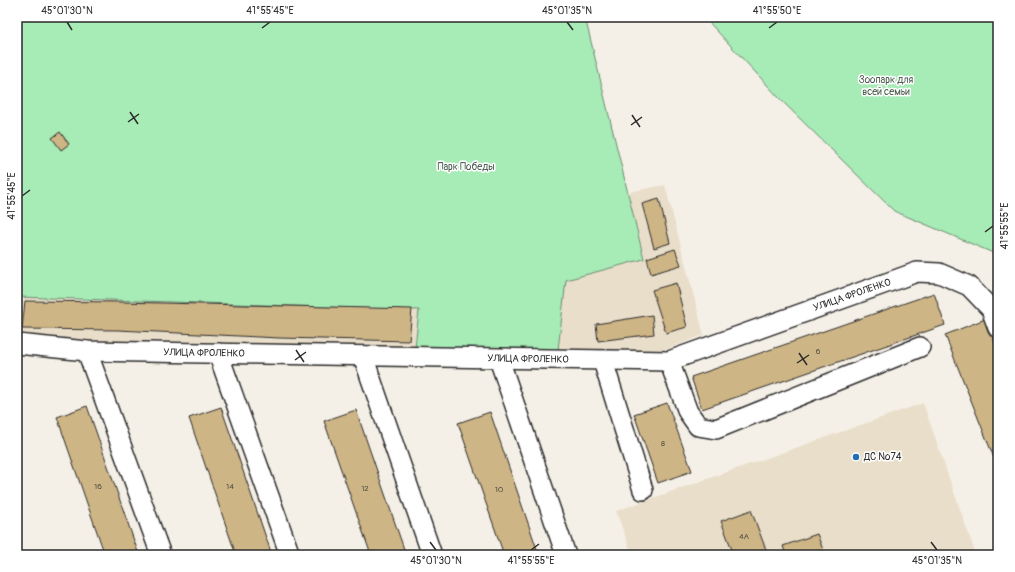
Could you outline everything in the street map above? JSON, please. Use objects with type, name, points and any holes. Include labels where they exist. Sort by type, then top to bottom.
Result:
[{"type":"street","name":"УЛИЦА ФРОЛЕНКО","points":[[17,344],[88,351],[670,361],[917,272],[939,273],[969,286],[991,309],[998,328]]},
{"type":"street","points":[[670,361],[688,412],[698,426],[716,429],[920,347]]},
{"type":"street","points":[[88,351],[161,555]]},
{"type":"street","points":[[218,353],[290,555]]},
{"type":"street","points":[[363,356],[432,555]]},
{"type":"street","points":[[499,359],[566,555]]},
{"type":"street","points":[[603,361],[643,490]]},
{"type":"shaded area","points":[[665,185],[704,335],[659,352],[558,350],[566,280],[644,259],[628,192]]},
{"type":"shaded area","points":[[17,297],[419,310],[415,348],[95,345],[17,334]]},
{"type":"shaded area","name":"ДС №74","points":[[923,403],[976,555],[632,555],[616,511]]},
{"type":"green space","name":"Парк Победы","points":[[17,17],[585,17],[644,259],[566,280],[558,350],[415,348],[419,310],[17,297]]},
{"type":"green space","name":"Зоопарк для всей семьи","points":[[704,17],[998,17],[998,255],[894,211],[782,101]]},
{"type":"building","points":[[60,132],[69,144],[61,150],[52,138]]},
{"type":"building","points":[[659,199],[670,243],[654,248],[642,204]]},
{"type":"building","points":[[675,249],[681,265],[651,274],[647,258]]},
{"type":"building","points":[[676,283],[687,327],[666,333],[652,290]]},
{"type":"building","points":[[934,293],[945,325],[702,409],[691,377]]},
{"type":"building","points":[[25,301],[412,309],[409,341],[279,338],[118,330],[22,329]]},
{"type":"building","points":[[652,315],[654,334],[598,341],[596,324]]},
{"type":"building","points":[[985,319],[998,350],[998,468],[945,335]]},
{"type":"building","points":[[667,403],[692,471],[658,483],[634,414]]},
{"type":"building","points":[[87,406],[139,555],[105,555],[57,417]]},
{"type":"building","points":[[221,407],[272,555],[236,555],[189,418]]},
{"type":"building","points":[[356,410],[406,555],[371,555],[324,421]]},
{"type":"building","points":[[490,412],[539,555],[504,555],[458,423]]},
{"type":"building","points":[[751,510],[768,555],[757,555],[755,552],[746,555],[734,555],[721,521]]},
{"type":"building","points":[[817,534],[825,555],[786,555],[783,546]]},
{"type":"place","name":"ДС №74","points":[[856,457]]}]
